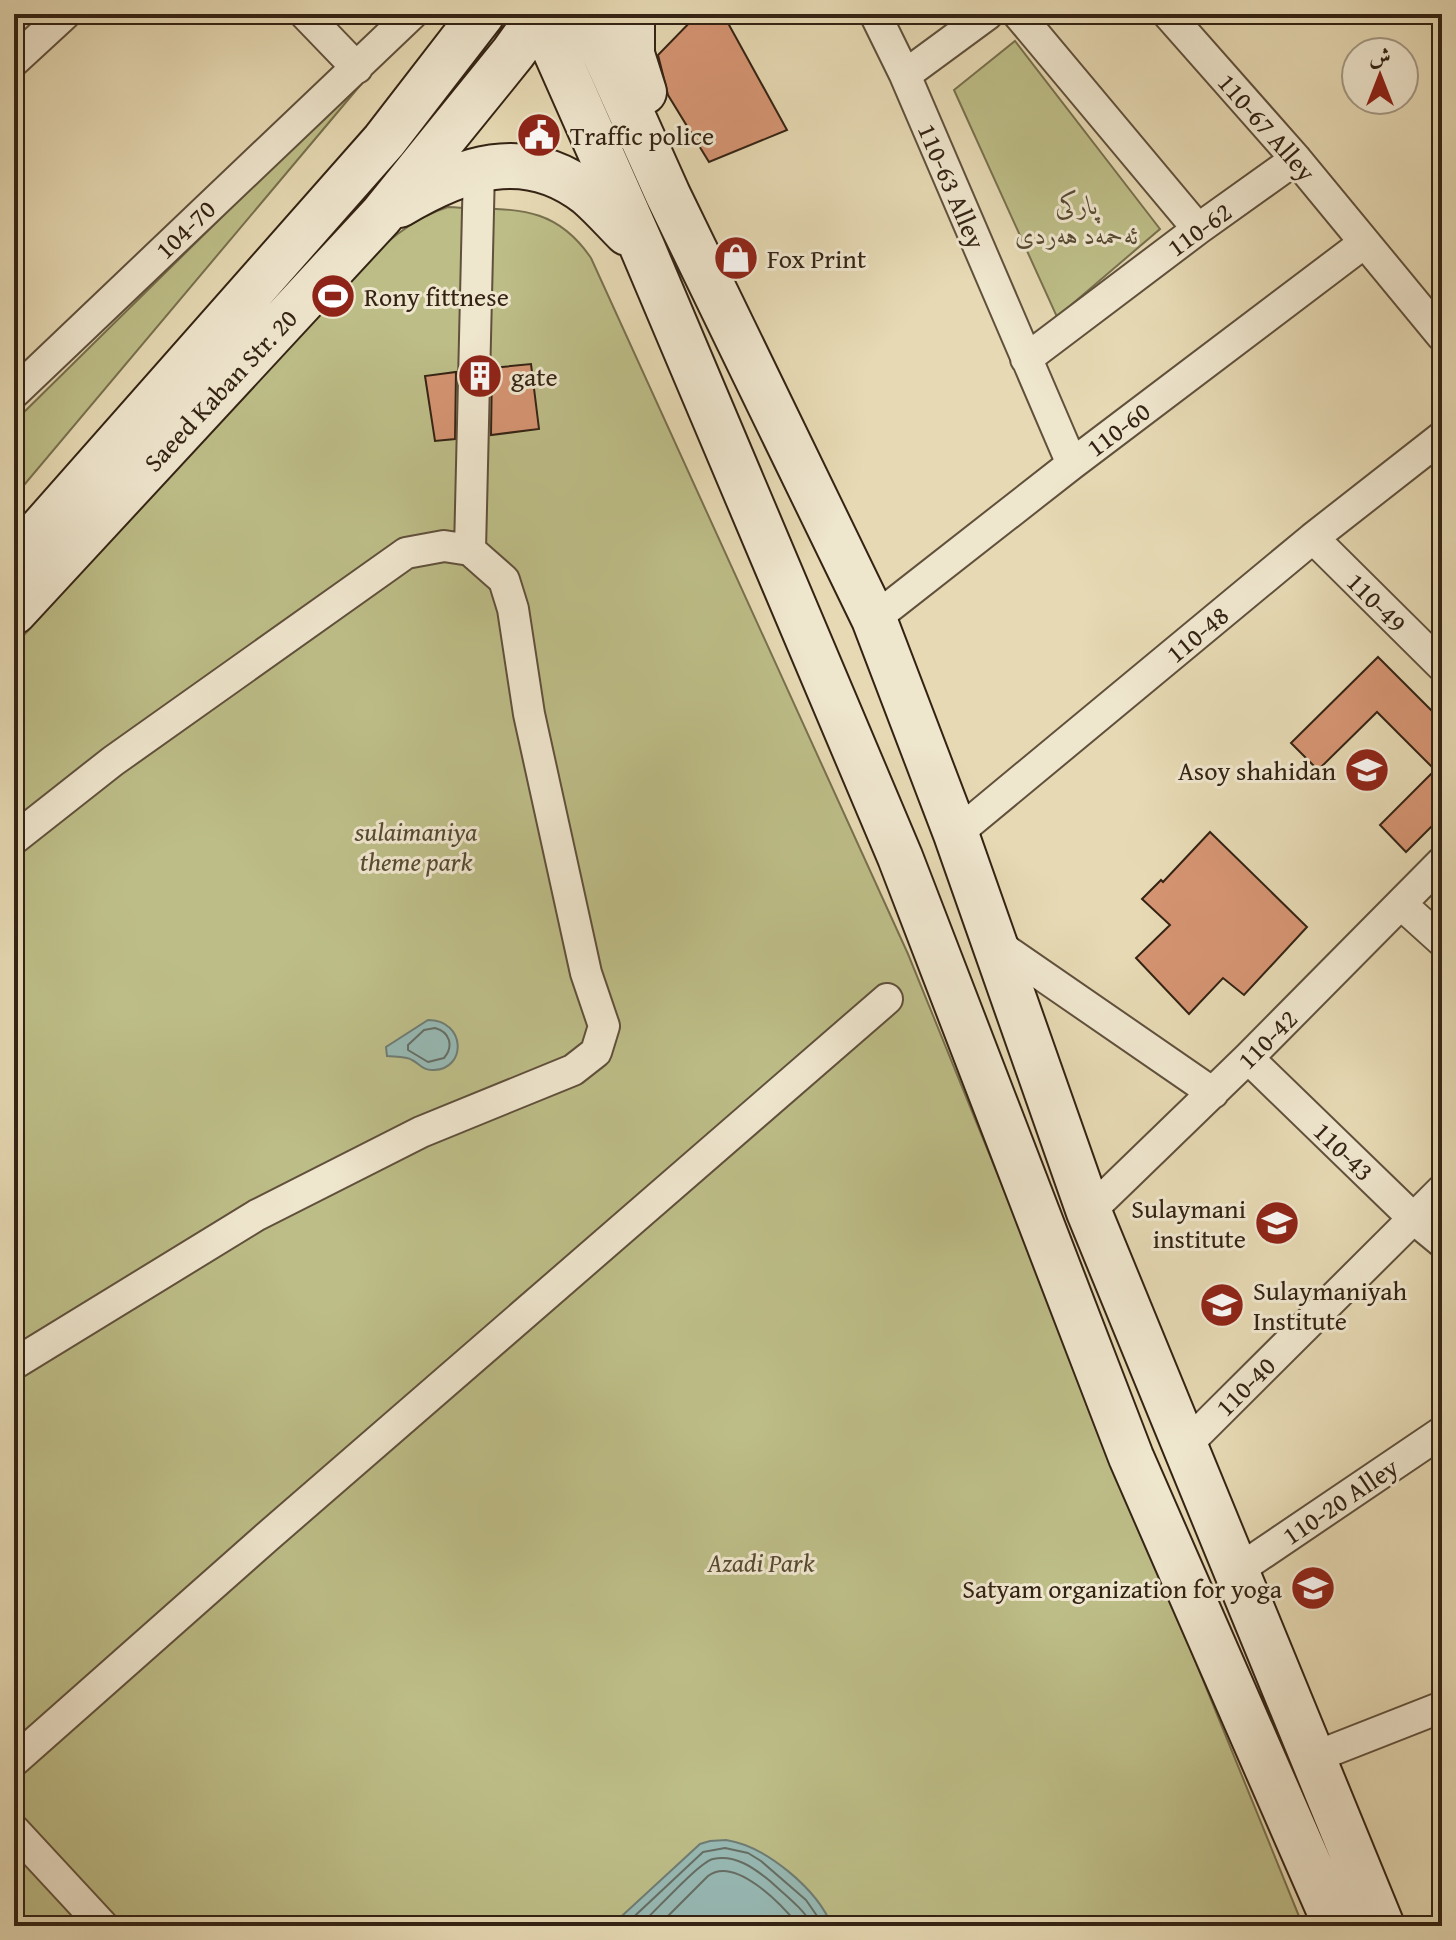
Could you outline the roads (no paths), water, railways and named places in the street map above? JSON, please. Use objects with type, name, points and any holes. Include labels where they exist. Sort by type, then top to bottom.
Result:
[{"type":"main road","points":[[384,141],[443,14]]},
{"type":"main road","name":"Saeed Kaban Str. 20","points":[[14,560],[384,141],[482,14]]},
{"type":"main road","points":[[540,14],[643,249],[900,857],[1131,1457],[1336,1926]]},
{"type":"main road","name":"Saeed Kaban Str. 20","points":[[14,612],[381,216],[513,53],[540,14]]},
{"type":"main road","points":[[587,14],[668,195],[874,619],[956,834],[1089,1212],[1382,1926]]},
{"type":"main road","points":[[634,16],[633,62],[661,138],[668,195]]},
{"type":"main road","points":[[381,216],[443,180],[479,169],[525,167],[570,183],[602,207],[643,249]]},
{"type":"main road","points":[[1220,1663],[1266,1642]]},
{"type":"street","points":[[14,61],[65,14]]},
{"type":"street","points":[[305,14],[357,68]]},
{"type":"street","name":"104-70","points":[[14,393],[412,14]]},
{"type":"street","name":"110-63 Alley","points":[[875,14],[905,75],[1072,464]]},
{"type":"street","points":[[905,75],[988,14]]},
{"type":"street","points":[[1018,14],[1198,229]]},
{"type":"street","name":"110-67 Alley","points":[[1168,14],[1296,159],[1442,336]]},
{"type":"street","name":"110-62","points":[[1026,359],[1296,159]]},
{"type":"street","points":[[470,550],[479,169]]},
{"type":"street","name":"110-60","points":[[874,619],[1072,464],[1364,243]]},
{"type":"street","name":"110-48","points":[[956,834],[1313,538],[1442,437]]},
{"type":"street","name":"110-49","points":[[1313,538],[1442,666]]},
{"type":"street","points":[[14,839],[113,761],[406,553],[444,546],[470,550],[504,580],[513,609],[529,714],[586,973],[604,1026],[596,1052],[573,1070],[421,1132],[257,1215],[14,1364]]},
{"type":"street","name":"110-42","points":[[1089,1212],[1213,1093],[1442,862]]},
{"type":"street","points":[[1401,904],[1442,941]]},
{"type":"street","points":[[994,942],[1213,1093]]},
{"type":"street","points":[[14,1761],[887,999]]},
{"type":"street","name":"110-43","points":[[1248,1058],[1414,1219],[1442,1242]]},
{"type":"street","name":"110-40","points":[[1185,1446],[1442,1190]]},
{"type":"street","name":"110-20 Alley","points":[[1238,1570],[1442,1432]]},
{"type":"street","points":[[1312,1758],[1442,1707]]},
{"type":"street","points":[[14,1830],[103,1926]]},
{"type":"water","points":[[428,1020],[441,1022],[455,1036],[457,1054],[452,1062],[445,1068],[430,1070],[403,1057],[387,1056],[386,1047]]},
{"type":"water","points":[[726,1840],[757,1851],[788,1871],[815,1898],[832,1926],[611,1926],[700,1844]]},
{"type":"place","name":"Traffic police","points":[[539,135]]},
{"type":"place","name":"Fox Print","points":[[736,258]]},
{"type":"place","name":"Rony fittnese","points":[[333,296]]},
{"type":"place","name":"gate","points":[[480,376]]},
{"type":"place","name":"Asoy shahidan","points":[[1367,770]]},
{"type":"place","name":"Sulaymani institute","points":[[1277,1223]]},
{"type":"place","name":"Sulaymaniyah Institute","points":[[1222,1305]]},
{"type":"place","name":"Satyam organization for yoga","points":[[1313,1588]]},
{"type":"park label","name":"پارکی ئەحمەد هەردی","points":[[1077,219]]},
{"type":"park label","name":"sulaimaniya theme park","points":[[416,846]]},
{"type":"park label","name":"Azadi Park","points":[[761,1562]]}]
